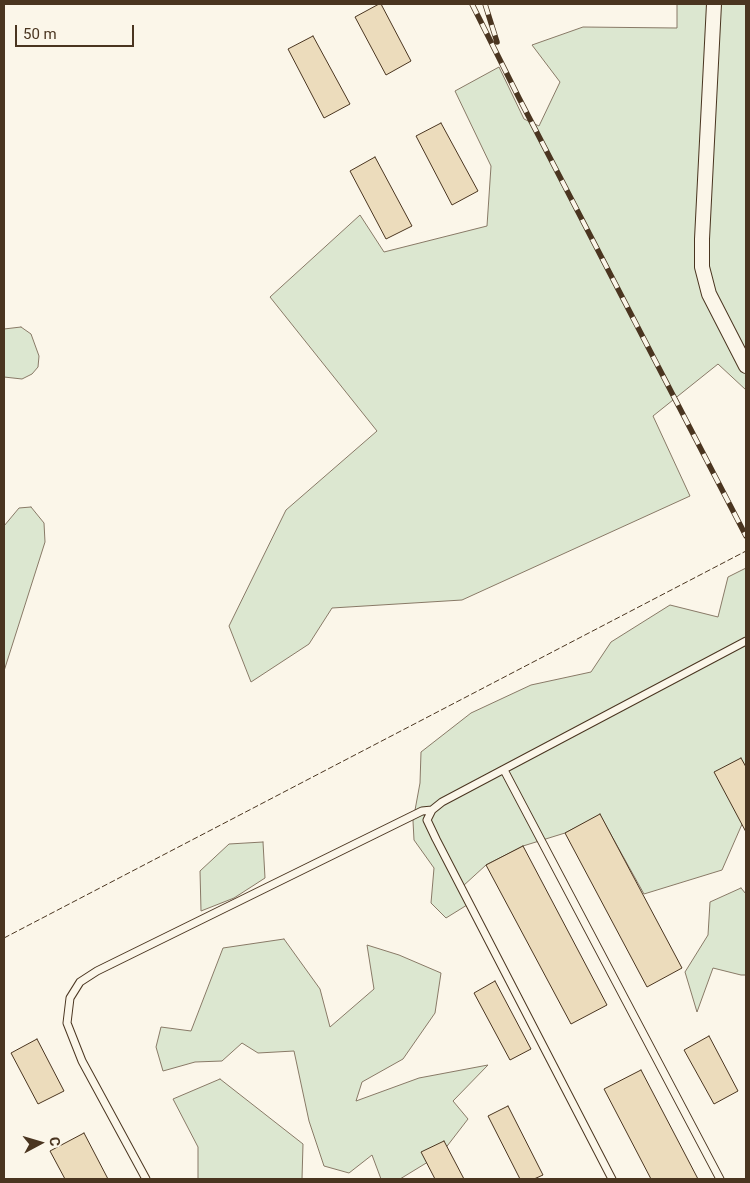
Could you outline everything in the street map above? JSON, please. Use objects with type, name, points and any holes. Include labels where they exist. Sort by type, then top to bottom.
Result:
[{"type":"street","points":[[714,4],[702,267],[709,294],[746,366]]},
{"type":"lane","points":[[612,1179],[427,820],[432,810],[442,802],[746,641]]},
{"type":"lane","points":[[504,770],[720,1179]]},
{"type":"lane","points":[[146,1179],[82,1061],[67,1024],[70,998],[80,982],[422,811],[432,810]]},
{"type":"green space","points":[[677,4],[746,4],[746,390],[718,364],[653,416],[690,496],[462,600],[332,608],[309,644],[251,682],[229,626],[286,510],[377,431],[270,297],[360,215],[384,252],[487,226],[491,166],[455,91],[499,67],[524,119],[539,126],[560,82],[532,45],[583,27],[677,28]]},
{"type":"green space","points":[[21,327],[31,334],[39,356],[38,367],[32,374],[22,379],[4,377],[4,329]]},
{"type":"green space","points":[[31,507],[44,523],[45,542],[4,671],[4,526],[19,508]]},
{"type":"green space","points":[[746,568],[746,815],[722,870],[644,894],[600,815],[565,833],[523,846],[486,865],[463,886],[467,905],[446,918],[431,903],[434,868],[414,840],[413,821],[420,783],[421,752],[471,713],[531,685],[591,672],[611,642],[670,605],[718,617],[728,577]]},
{"type":"green space","points":[[263,842],[265,878],[234,898],[201,911],[200,871],[229,844]]},
{"type":"green space","points":[[741,888],[746,894],[746,975],[713,968],[697,1012],[685,972],[708,935],[710,902]]},
{"type":"green space","points":[[284,939],[320,989],[330,1027],[374,989],[367,945],[399,955],[441,973],[435,1013],[403,1059],[362,1082],[356,1101],[419,1078],[488,1065],[453,1101],[468,1119],[441,1154],[400,1179],[381,1179],[372,1155],[349,1173],[324,1166],[309,1121],[294,1051],[258,1053],[242,1043],[222,1061],[195,1062],[163,1071],[156,1047],[161,1027],[191,1031],[223,948]]},
{"type":"green space","points":[[220,1079],[303,1144],[302,1179],[198,1179],[198,1147],[173,1099]]},
{"type":"building","points":[[381,4],[411,61],[386,75],[355,17]]},
{"type":"building","points":[[313,36],[350,104],[324,118],[288,49]]},
{"type":"building","points":[[441,123],[478,191],[452,205],[416,136]]},
{"type":"building","points":[[375,157],[412,226],[386,239],[350,171]]},
{"type":"building","points":[[741,758],[746,767],[746,832],[714,772]]},
{"type":"building","points":[[600,814],[682,968],[647,987],[565,833]]},
{"type":"building","points":[[523,846],[607,1005],[571,1024],[486,865]]},
{"type":"building","points":[[495,981],[531,1049],[510,1060],[474,993]]},
{"type":"building","points":[[709,1036],[738,1091],[714,1104],[684,1050]]},
{"type":"building","points":[[37,1039],[64,1091],[38,1104],[11,1053]]},
{"type":"building","points":[[641,1070],[698,1179],[651,1179],[604,1089]]},
{"type":"building","points":[[508,1106],[543,1175],[534,1179],[520,1179],[488,1116]]},
{"type":"building","points":[[84,1133],[108,1179],[65,1179],[50,1151]]},
{"type":"building","points":[[444,1141],[464,1179],[435,1179],[421,1152]]},
{"type":"railway","points":[[472,4],[746,536]]},
{"type":"railway","points":[[485,4],[497,42]]},
{"type":"fence","points":[[4,938],[746,551]]}]
